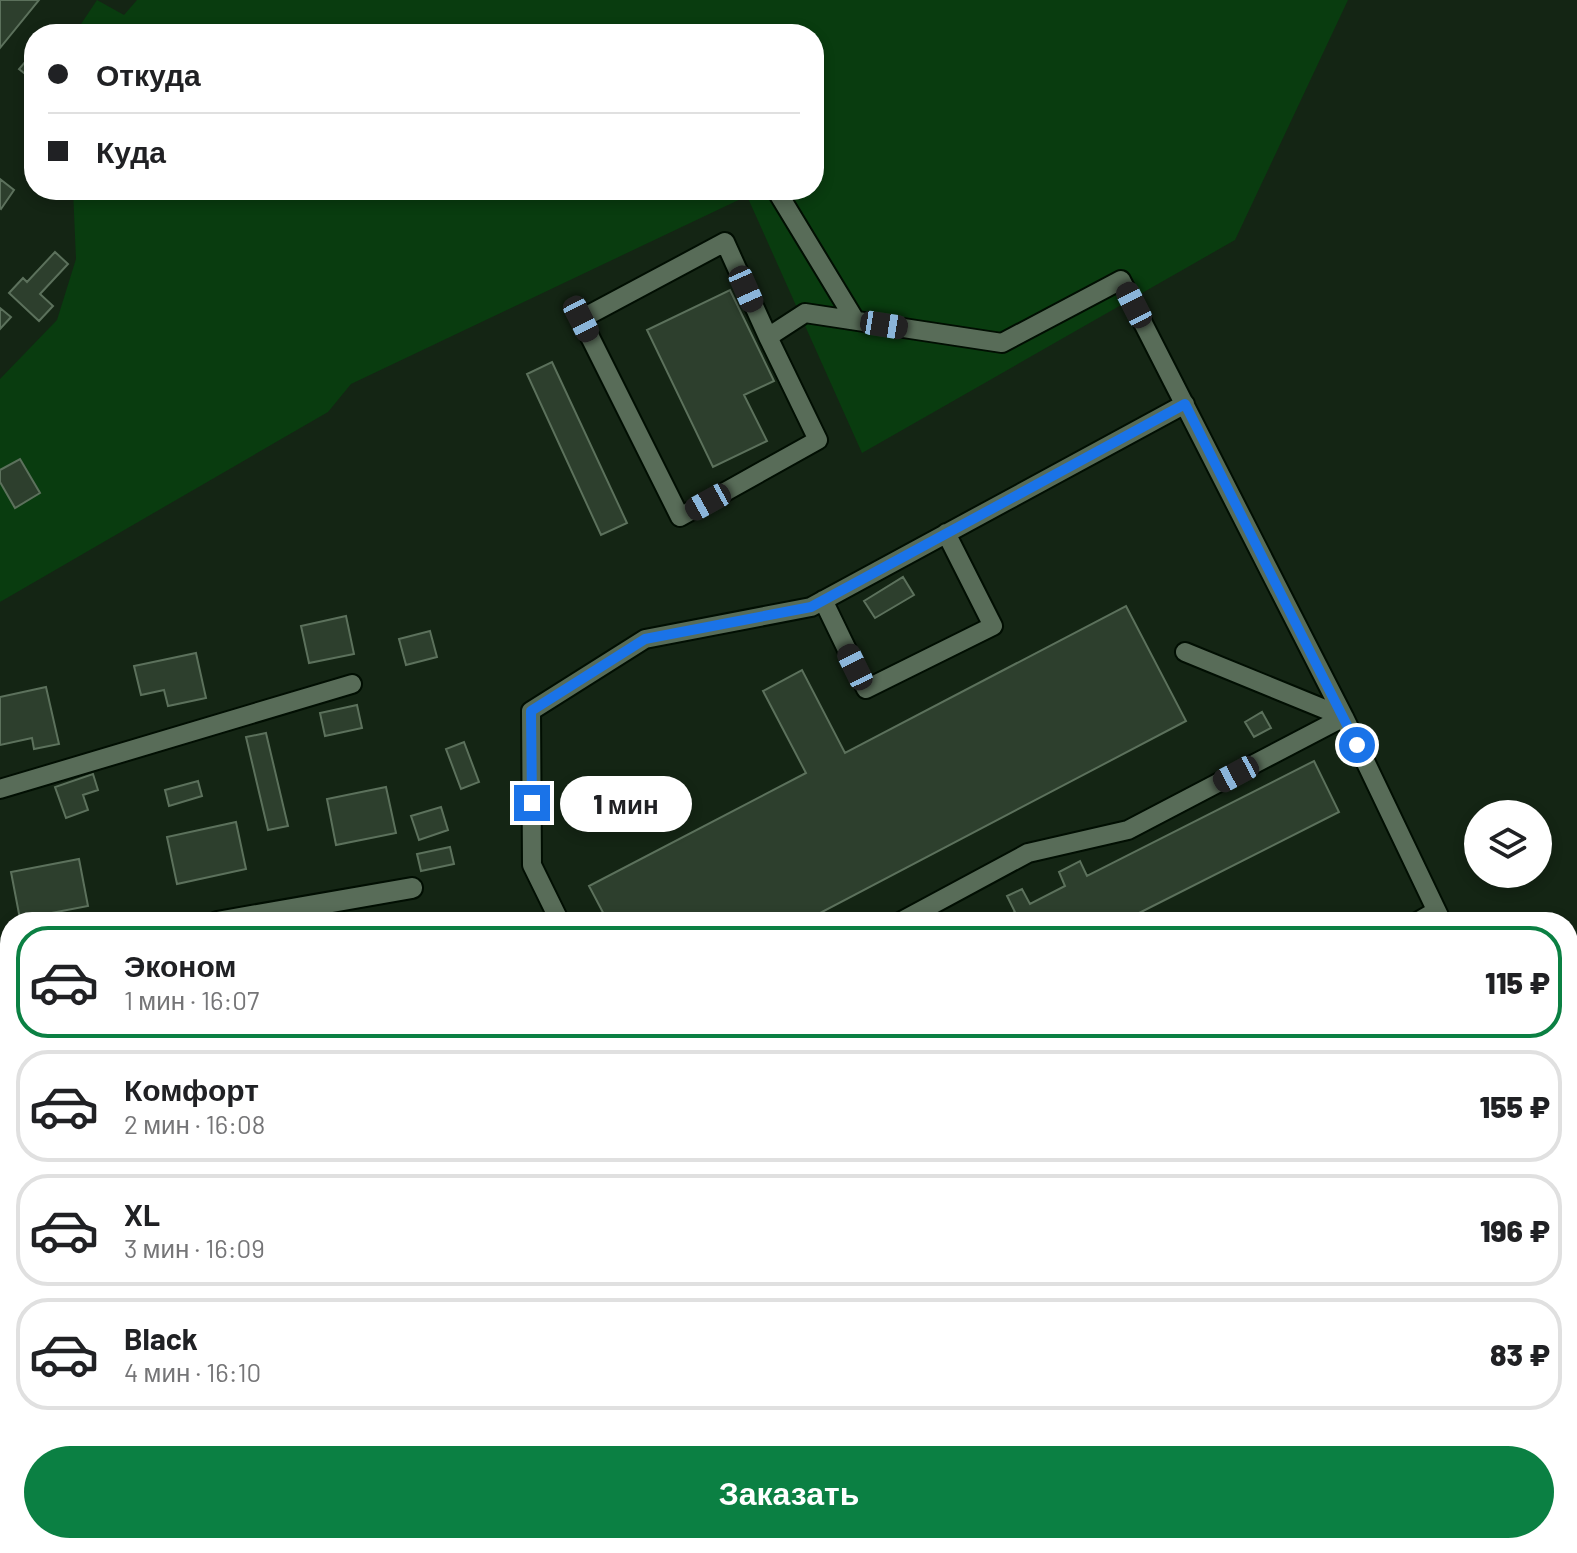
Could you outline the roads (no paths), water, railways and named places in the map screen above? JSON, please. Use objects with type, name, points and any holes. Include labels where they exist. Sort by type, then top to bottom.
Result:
[{"type":"street","points":[[274,912],[412,888]]},
{"type":"lane","points":[[782,200],[855,320]]},
{"type":"lane","points":[[725,242],[768,337],[818,440],[680,517],[581,319],[725,242]]},
{"type":"lane","points":[[768,337],[805,313],[1002,343],[1121,280],[1344,717],[1437,912]]},
{"type":"lane","points":[[555,912],[532,865],[531,711],[645,639],[811,607],[1185,404]]},
{"type":"lane","points":[[823,600],[866,689],[993,626],[946,533]]},
{"type":"lane","points":[[1185,652],[1344,717]]},
{"type":"lane","points":[[0,789],[352,684]]},
{"type":"lane","points":[[919,912],[1028,853],[1128,830],[1344,717]]}]
